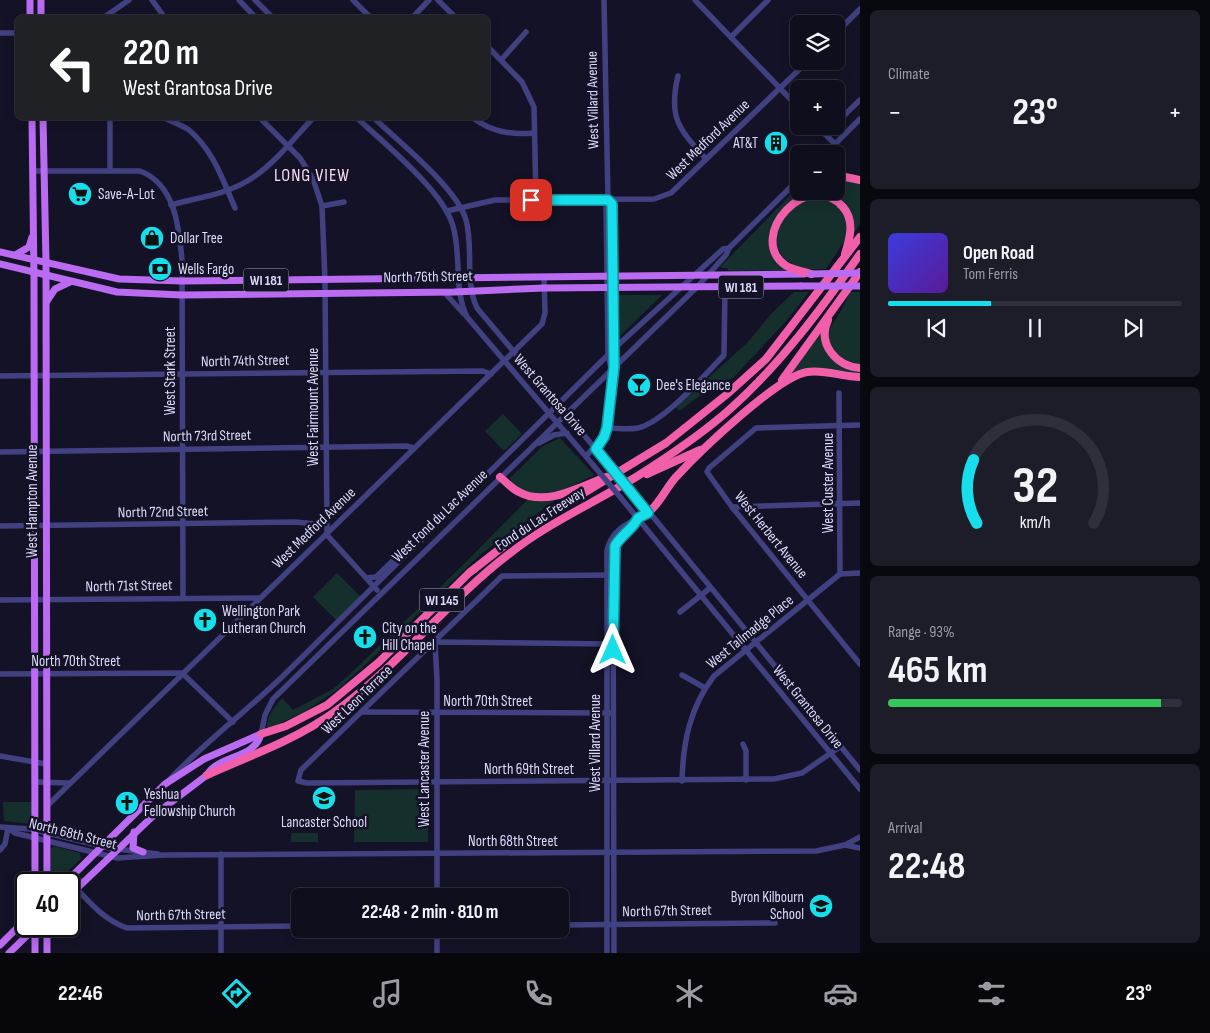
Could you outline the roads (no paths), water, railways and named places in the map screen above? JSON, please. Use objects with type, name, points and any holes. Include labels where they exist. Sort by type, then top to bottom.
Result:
[{"type":"highway","points":[[845,177],[860,180]]},
{"type":"highway","points":[[811,274],[786,266],[775,251],[773,244],[777,223],[789,206],[802,197],[811,194],[827,196],[845,209],[851,224],[841,265]]},
{"type":"highway","name":"Fond du Lac Freeway","points":[[261,734],[286,726],[327,705],[379,662],[469,573],[506,544],[538,521],[626,468],[686,428],[766,359],[841,265],[860,238]]},
{"type":"highway","name":"Fond du Lac Freeway","points":[[207,776],[300,734],[334,712],[386,670],[476,581],[509,554],[538,533],[636,478],[729,411],[802,333],[860,254]]},
{"type":"highway","points":[[772,391],[791,369],[860,272]]},
{"type":"highway","points":[[831,314],[826,326],[830,351],[843,364],[860,368]]},
{"type":"highway","points":[[648,513],[655,507],[675,479],[705,448],[790,378],[806,372],[824,372],[860,378]]},
{"type":"highway","points":[[636,478],[705,448]]},
{"type":"highway","points":[[500,477],[520,493],[548,497],[570,491],[626,468]]},
{"type":"main road","points":[[30,0],[30,15]]},
{"type":"main road","points":[[41,0],[41,15]]},
{"type":"main road","name":"West Hampton Avenue","points":[[32,120],[35,451],[35,872]]},
{"type":"main road","name":"West Hampton Avenue","points":[[43,120],[46,262],[47,872]]},
{"type":"main road","points":[[15,255],[28,247],[34,232]]},
{"type":"main road","name":"North 76th Street","points":[[0,252],[119,279],[182,281],[470,279],[860,272]]},
{"type":"main road","name":"North 76th Street","points":[[0,264],[123,293],[182,295],[444,292],[544,288],[860,286]]},
{"type":"main road","points":[[45,304],[52,292],[59,286],[75,282]]},
{"type":"main road","points":[[207,776],[218,764],[251,749],[261,734]]},
{"type":"main road","name":"West Fond du Lac Avenue","points":[[76,872],[165,784],[204,759],[261,734]]},
{"type":"main road","name":"WI 145","points":[[80,886],[134,832],[168,804],[207,776]]},
{"type":"main road","points":[[134,832],[133,848],[143,852]]},
{"type":"main road","points":[[0,945],[15,930]]},
{"type":"main road","points":[[11,951],[25,937]]},
{"type":"main road","points":[[35,937],[35,952]]},
{"type":"main road","points":[[47,937],[47,953]]},
{"type":"main road","points":[[11,951],[27,943],[35,952]]},
{"type":"street","points":[[106,15],[129,0]]},
{"type":"street","points":[[152,0],[162,15]]},
{"type":"street","points":[[239,0],[253,15]]},
{"type":"street","points":[[255,0],[269,15]]},
{"type":"street","points":[[353,0],[368,15]]},
{"type":"street","points":[[415,15],[429,0]]},
{"type":"street","points":[[438,0],[453,15]]},
{"type":"street","name":"West Villard Avenue","points":[[604,0],[608,200],[612,204],[608,355],[612,372]]},
{"type":"street","points":[[695,0],[790,99]]},
{"type":"street","points":[[731,37],[768,0]]},
{"type":"street","points":[[845,24],[860,9]]},
{"type":"street","points":[[501,60],[526,32]]},
{"type":"street","points":[[0,33],[15,33]]},
{"type":"street","points":[[490,49],[522,82],[530,94],[534,107],[536,200]]},
{"type":"street","name":"West Medford Avenue","points":[[447,211],[461,206],[495,200],[654,199],[672,193],[799,70]]},
{"type":"street","points":[[678,76],[675,90],[675,110],[680,130],[706,159]]},
{"type":"street","points":[[845,114],[860,100]]},
{"type":"street","points":[[826,135],[835,144],[860,119]]},
{"type":"street","points":[[110,120],[110,170]]},
{"type":"street","points":[[168,120],[188,130],[203,144],[219,170],[235,208]]},
{"type":"street","name":"West Fairmount Avenue","points":[[262,120],[287,144],[313,179],[322,206],[325,280],[327,535]]},
{"type":"street","points":[[171,205],[249,181],[311,120]]},
{"type":"street","name":"West Grantosa Drive","points":[[359,120],[428,187],[447,211],[456,239],[459,291],[467,317],[558,421],[860,789]]},
{"type":"street","name":"West Grantosa Drive","points":[[376,120],[446,187],[461,206],[469,238],[470,291],[477,308],[485,319],[632,491],[648,513],[860,770]]},
{"type":"street","points":[[475,120],[499,132],[534,134]]},
{"type":"street","name":"West Stark Street","points":[[33,171],[129,170],[152,176],[166,191],[171,205],[180,244],[182,281],[183,598]]},
{"type":"street","name":"West Fond du Lac Avenue","points":[[261,734],[265,715],[273,699],[566,413],[612,372],[697,287],[726,255],[729,248],[790,188]]},
{"type":"street","points":[[322,206],[344,202]]},
{"type":"street","name":"West Fond du Lac Avenue","points":[[165,784],[204,744],[233,722],[375,587],[608,355],[693,275],[723,250],[729,248]]},
{"type":"street","name":"West Medford Avenue","points":[[47,806],[68,783],[258,598],[327,535],[542,324],[545,312],[544,277]]},
{"type":"street","points":[[607,428],[632,428],[644,425],[679,401],[724,356],[725,287]]},
{"type":"street","name":"West Villard Avenue","points":[[586,456],[596,449],[604,437],[607,428],[614,350],[610,288]]},
{"type":"street","points":[[444,292],[467,317]]},
{"type":"street","points":[[476,327],[485,319]]},
{"type":"street","name":"North 74th Street","points":[[0,376],[483,371],[491,374]]},
{"type":"street","name":"West Custer Avenue","points":[[839,393],[840,574]]},
{"type":"street","points":[[840,426],[860,425]]},
{"type":"street","name":"West Herbert Avenue","points":[[840,426],[756,428],[709,468],[707,472],[732,507],[860,664]]},
{"type":"street","points":[[527,451],[554,435],[567,433]]},
{"type":"street","name":"North 73rd Street","points":[[0,452],[325,446],[414,448]]},
{"type":"street","points":[[488,474],[500,477]]},
{"type":"street","points":[[732,507],[860,503]]},
{"type":"street","name":"West Villard Avenue","points":[[614,953],[611,924],[610,575],[608,551],[611,540],[631,519],[648,513]]},
{"type":"street","name":"North 72nd Street","points":[[0,526],[294,522],[326,525]]},
{"type":"street","points":[[327,535],[380,593]]},
{"type":"street","points":[[366,578],[376,577],[413,541],[421,540]]},
{"type":"street","points":[[840,574],[860,573]]},
{"type":"street","name":"West Tallmadge Place","points":[[682,781],[686,732],[693,710],[714,676],[840,574]]},
{"type":"street","name":"West Leon Terrace","points":[[298,781],[301,770],[502,576],[610,575]]},
{"type":"street","points":[[680,612],[710,588]]},
{"type":"street","name":"North 71st Street","points":[[0,600],[258,598]]},
{"type":"street","points":[[435,642],[610,644]]},
{"type":"street","name":"West Lancaster Avenue","points":[[435,642],[437,653],[437,888]]},
{"type":"street","points":[[182,672],[233,722]]},
{"type":"street","name":"North 70th Street","points":[[0,674],[182,672]]},
{"type":"street","points":[[682,675],[705,688]]},
{"type":"street","name":"North 70th Street","points":[[362,712],[610,713]]},
{"type":"street","points":[[743,744],[746,751],[746,780]]},
{"type":"street","name":"North 69th Street","points":[[298,781],[307,783],[774,779],[802,773],[841,746]]},
{"type":"street","points":[[0,756],[36,764],[46,764]]},
{"type":"street","points":[[36,782],[68,783]]},
{"type":"street","name":"North 68th Street","points":[[0,827],[8,828],[15,833],[36,834],[117,849],[163,855]]},
{"type":"street","points":[[0,850],[5,844],[8,828]]},
{"type":"street","name":"North 68th Street","points":[[47,836],[96,853],[121,859],[163,855],[221,854],[816,851],[845,844],[860,837]]},
{"type":"street","points":[[845,844],[860,848]]},
{"type":"street","points":[[221,854],[221,953]]},
{"type":"street","name":"North 67th Street","points":[[80,892],[102,915],[114,923],[127,928],[291,926]]},
{"type":"street","name":"North 67th Street","points":[[569,925],[775,922]]},
{"type":"street","name":"West Villard Avenue","points":[[607,953],[611,924]]},
{"type":"street","points":[[437,938],[437,953]]},
{"type":"place","name":"AT&T","points":[[776,143]]},
{"type":"place","name":"Save-A-Lot","points":[[80,194]]},
{"type":"place","name":"Dollar Tree","points":[[152,238]]},
{"type":"place","name":"Wells Fargo","points":[[160,269]]},
{"type":"place","name":"Dee's Elegance","points":[[639,385]]},
{"type":"place","name":"Wellington Park Lutheran Church","points":[[205,620]]},
{"type":"place","name":"City on the Hill Chapel","points":[[365,637]]},
{"type":"place","name":"Lancaster School","points":[[324,798]]},
{"type":"place","name":"Yeshua Fellowship Church","points":[[127,803]]},
{"type":"place","name":"Byron Kilbourn School","points":[[821,906]]},
{"type":"district","name":"LONG VIEW","points":[[312,175]]}]
